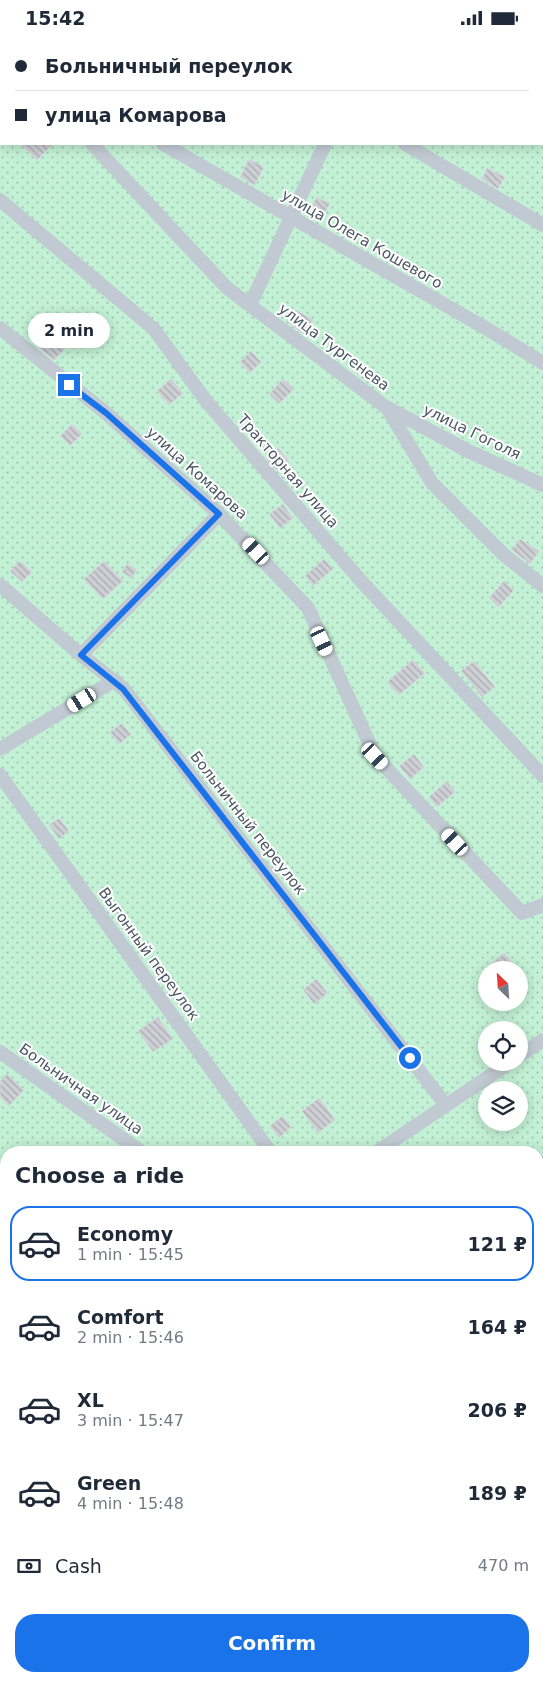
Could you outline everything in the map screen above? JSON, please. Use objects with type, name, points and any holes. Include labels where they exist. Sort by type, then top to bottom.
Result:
[{"type":"street","name":"улица Тургенева","points":[[93,145],[227,288],[387,408],[432,483],[503,554],[543,586]]},
{"type":"street","name":"улица Олега Кошевого","points":[[165,145],[543,363]]},
{"type":"street","points":[[250,305],[325,145]]},
{"type":"street","points":[[407,145],[543,225]]},
{"type":"street","name":"Тракторная улица","points":[[0,199],[154,329],[206,401],[362,581],[543,775]]},
{"type":"street","name":"улица Комарова","points":[[0,328],[106,413],[219,514],[308,608],[375,756],[522,913],[543,905]]},
{"type":"street","name":"улица Гоголя","points":[[387,408],[468,451],[543,485]]},
{"type":"street","points":[[81,655],[219,514]]},
{"type":"street","name":"Больничный переулок","points":[[0,585],[81,655],[115,681],[445,1104]]},
{"type":"street","points":[[0,749],[115,681]]},
{"type":"street","name":"Выгонный переулок","points":[[0,775],[266,1146]]},
{"type":"street","points":[[528,1050],[543,1040]]},
{"type":"street","name":"Больничная улица","points":[[0,1052],[133,1146]]},
{"type":"street","points":[[385,1146],[497,1071]]},
{"type":"green space","points":[[0,145],[543,145],[543,1146],[0,1146]]},
{"type":"building","points":[[22,145],[52,145],[37,160]]},
{"type":"building","points":[[249,159],[264,167],[255,185],[240,177]]},
{"type":"building","points":[[487,168],[505,177],[498,189],[482,179]]},
{"type":"building","points":[[317,197],[330,204],[320,219],[308,211]]},
{"type":"building","points":[[296,310],[313,320],[304,335],[289,323]]},
{"type":"building","points":[[51,336],[65,349],[54,360],[40,349]]},
{"type":"building","points":[[251,351],[261,362],[250,373],[240,362]]},
{"type":"building","points":[[171,379],[183,393],[169,405],[157,391]]},
{"type":"building","points":[[283,379],[294,389],[279,404],[269,394]]},
{"type":"building","points":[[72,424],[82,434],[70,446],[60,436]]},
{"type":"building","points":[[278,448],[289,461],[277,470],[266,458]]},
{"type":"building","points":[[283,504],[293,518],[280,528],[269,514]]},
{"type":"building","points":[[520,539],[539,551],[530,564],[512,550]]},
{"type":"building","points":[[324,559],[333,569],[313,586],[305,576]]},
{"type":"building","points":[[20,561],[32,572],[22,582],[10,571]]},
{"type":"building","points":[[104,561],[123,581],[103,599],[84,579]]},
{"type":"building","points":[[127,564],[137,570],[131,578],[122,572]]},
{"type":"building","points":[[504,581],[514,590],[499,607],[489,598]]},
{"type":"building","points":[[413,660],[425,673],[399,695],[387,682]]},
{"type":"building","points":[[474,661],[495,687],[482,697],[461,671]]},
{"type":"building","points":[[122,723],[131,735],[119,744],[110,732]]},
{"type":"building","points":[[414,754],[424,767],[410,779],[399,766]]},
{"type":"building","points":[[447,781],[455,792],[437,807],[429,797]]},
{"type":"building","points":[[59,818],[69,831],[59,839],[49,825]]},
{"type":"building","points":[[504,953],[511,961],[495,961]]},
{"type":"building","points":[[316,979],[328,993],[314,1004],[303,990]]},
{"type":"building","points":[[158,1017],[173,1039],[153,1052],[138,1031]]},
{"type":"building","points":[[7,1074],[24,1090],[9,1106],[0,1097],[0,1081]]},
{"type":"building","points":[[319,1098],[335,1120],[318,1133],[302,1111]]},
{"type":"building","points":[[282,1116],[291,1127],[279,1138],[270,1126]]},
{"type":"route","points":[[69,385],[106,413],[219,514],[81,655],[123,689],[410,1058]]}]
